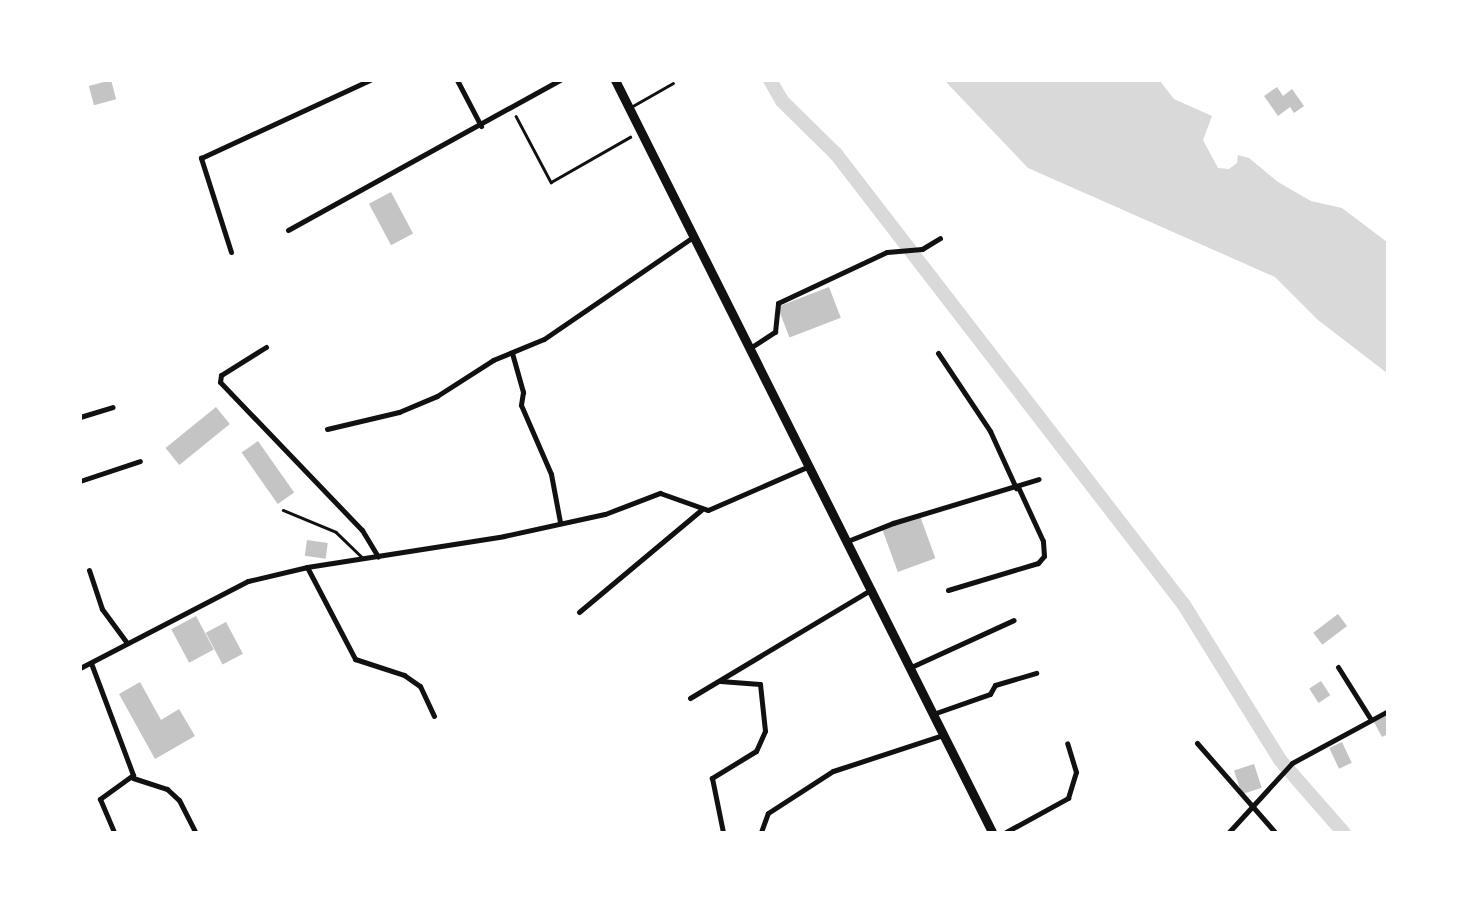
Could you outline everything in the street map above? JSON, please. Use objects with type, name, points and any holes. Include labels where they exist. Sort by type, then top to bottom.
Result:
[{"type":"main road","points":[[615,80],[992,832]]},
{"type":"street","points":[[231,252],[201,158],[370,80]]},
{"type":"street","points":[[457,80],[481,126]]},
{"type":"street","points":[[288,230],[481,126],[560,80]]},
{"type":"street","points":[[327,429],[399,412],[544,339],[693,237]]},
{"type":"street","points":[[750,348],[775,332],[778,303],[887,252],[922,249],[940,238]]},
{"type":"street","points":[[266,347],[221,375],[220,382],[362,530],[378,557]]},
{"type":"street","points":[[512,353],[523,392],[521,405],[551,474],[560,522]]},
{"type":"street","points":[[938,353],[990,431],[1043,541],[1044,556],[1038,563],[948,590]]},
{"type":"street","points":[[80,417],[112,407]]},
{"type":"street","points":[[80,481],[140,461]]},
{"type":"street","points":[[579,612],[701,510],[809,466]]},
{"type":"street","points":[[845,542],[893,523],[1039,479]]},
{"type":"street","points":[[80,668],[248,581],[307,567],[455,546],[605,514],[660,493],[701,510]]},
{"type":"street","points":[[307,567],[355,659],[404,675],[420,686],[433,716]]},
{"type":"street","points":[[89,570],[102,609],[127,643]]},
{"type":"street","points":[[690,698],[869,591]]},
{"type":"street","points":[[909,668],[1014,620]]},
{"type":"street","points":[[92,663],[133,778]]},
{"type":"street","points":[[1338,667],[1370,718]]},
{"type":"street","points":[[933,714],[990,694],[995,685],[1036,673]]},
{"type":"street","points":[[720,681],[760,684],[765,731],[756,751],[712,778],[723,832]]},
{"type":"street","points":[[1229,832],[1286,774],[1292,763],[1370,718],[1388,711]]},
{"type":"street","points":[[761,832],[768,813],[833,771],[943,735]]},
{"type":"street","points":[[1006,832],[1068,798],[1076,772],[1067,743]]},
{"type":"street","points":[[1196,743],[1251,809],[1275,832]]},
{"type":"street","points":[[114,832],[100,799],[133,778]]},
{"type":"street","points":[[133,778],[167,789],[180,800],[195,832]]},
{"type":"lane","points":[[628,108],[673,83]]},
{"type":"lane","points":[[283,510],[336,531],[365,559]]},
{"type":"path","points":[[511,107],[551,182],[639,132]]},
{"type":"shaded area","points":[[945,81],[1160,81],[1174,99],[1212,116],[1203,140],[1218,168],[1229,169],[1237,163],[1238,155],[1249,158],[1278,182],[1311,201],[1342,208],[1387,242],[1387,373],[1318,320],[1275,277],[1028,168]]},
{"type":"building","points":[[111,80],[116,99],[94,105],[89,86]]},
{"type":"building","points":[[1277,87],[1283,96],[1292,89],[1304,106],[1294,113],[1290,107],[1278,116],[1264,96]]},
{"type":"building","points":[[391,192],[413,233],[391,245],[369,204]]},
{"type":"building","points":[[829,287],[841,318],[789,338],[778,307]]},
{"type":"building","points":[[216,407],[230,424],[179,465],[165,448]]},
{"type":"building","points":[[258,441],[294,493],[278,504],[242,452]]},
{"type":"building","points":[[920,516],[935,558],[898,572],[882,530]]},
{"type":"building","points":[[307,540],[328,543],[326,559],[305,556]]},
{"type":"building","points":[[1338,614],[1347,626],[1322,645],[1313,633]]},
{"type":"building","points":[[196,616],[214,650],[189,663],[171,629]]},
{"type":"building","points":[[226,622],[243,654],[223,665],[206,633]]},
{"type":"building","points":[[1321,681],[1330,695],[1319,703],[1309,689]]},
{"type":"building","points":[[140,682],[161,720],[179,709],[195,736],[155,759],[119,694]]},
{"type":"building","points":[[1388,715],[1388,734],[1382,737],[1374,722]]},
{"type":"building","points":[[1342,742],[1352,763],[1339,769],[1329,748]]},
{"type":"building","points":[[1254,764],[1262,788],[1242,794],[1234,770]]},
{"type":"waterway","points":[[770,80],[782,101],[836,154],[1184,605],[1280,760],[1343,832]]}]
